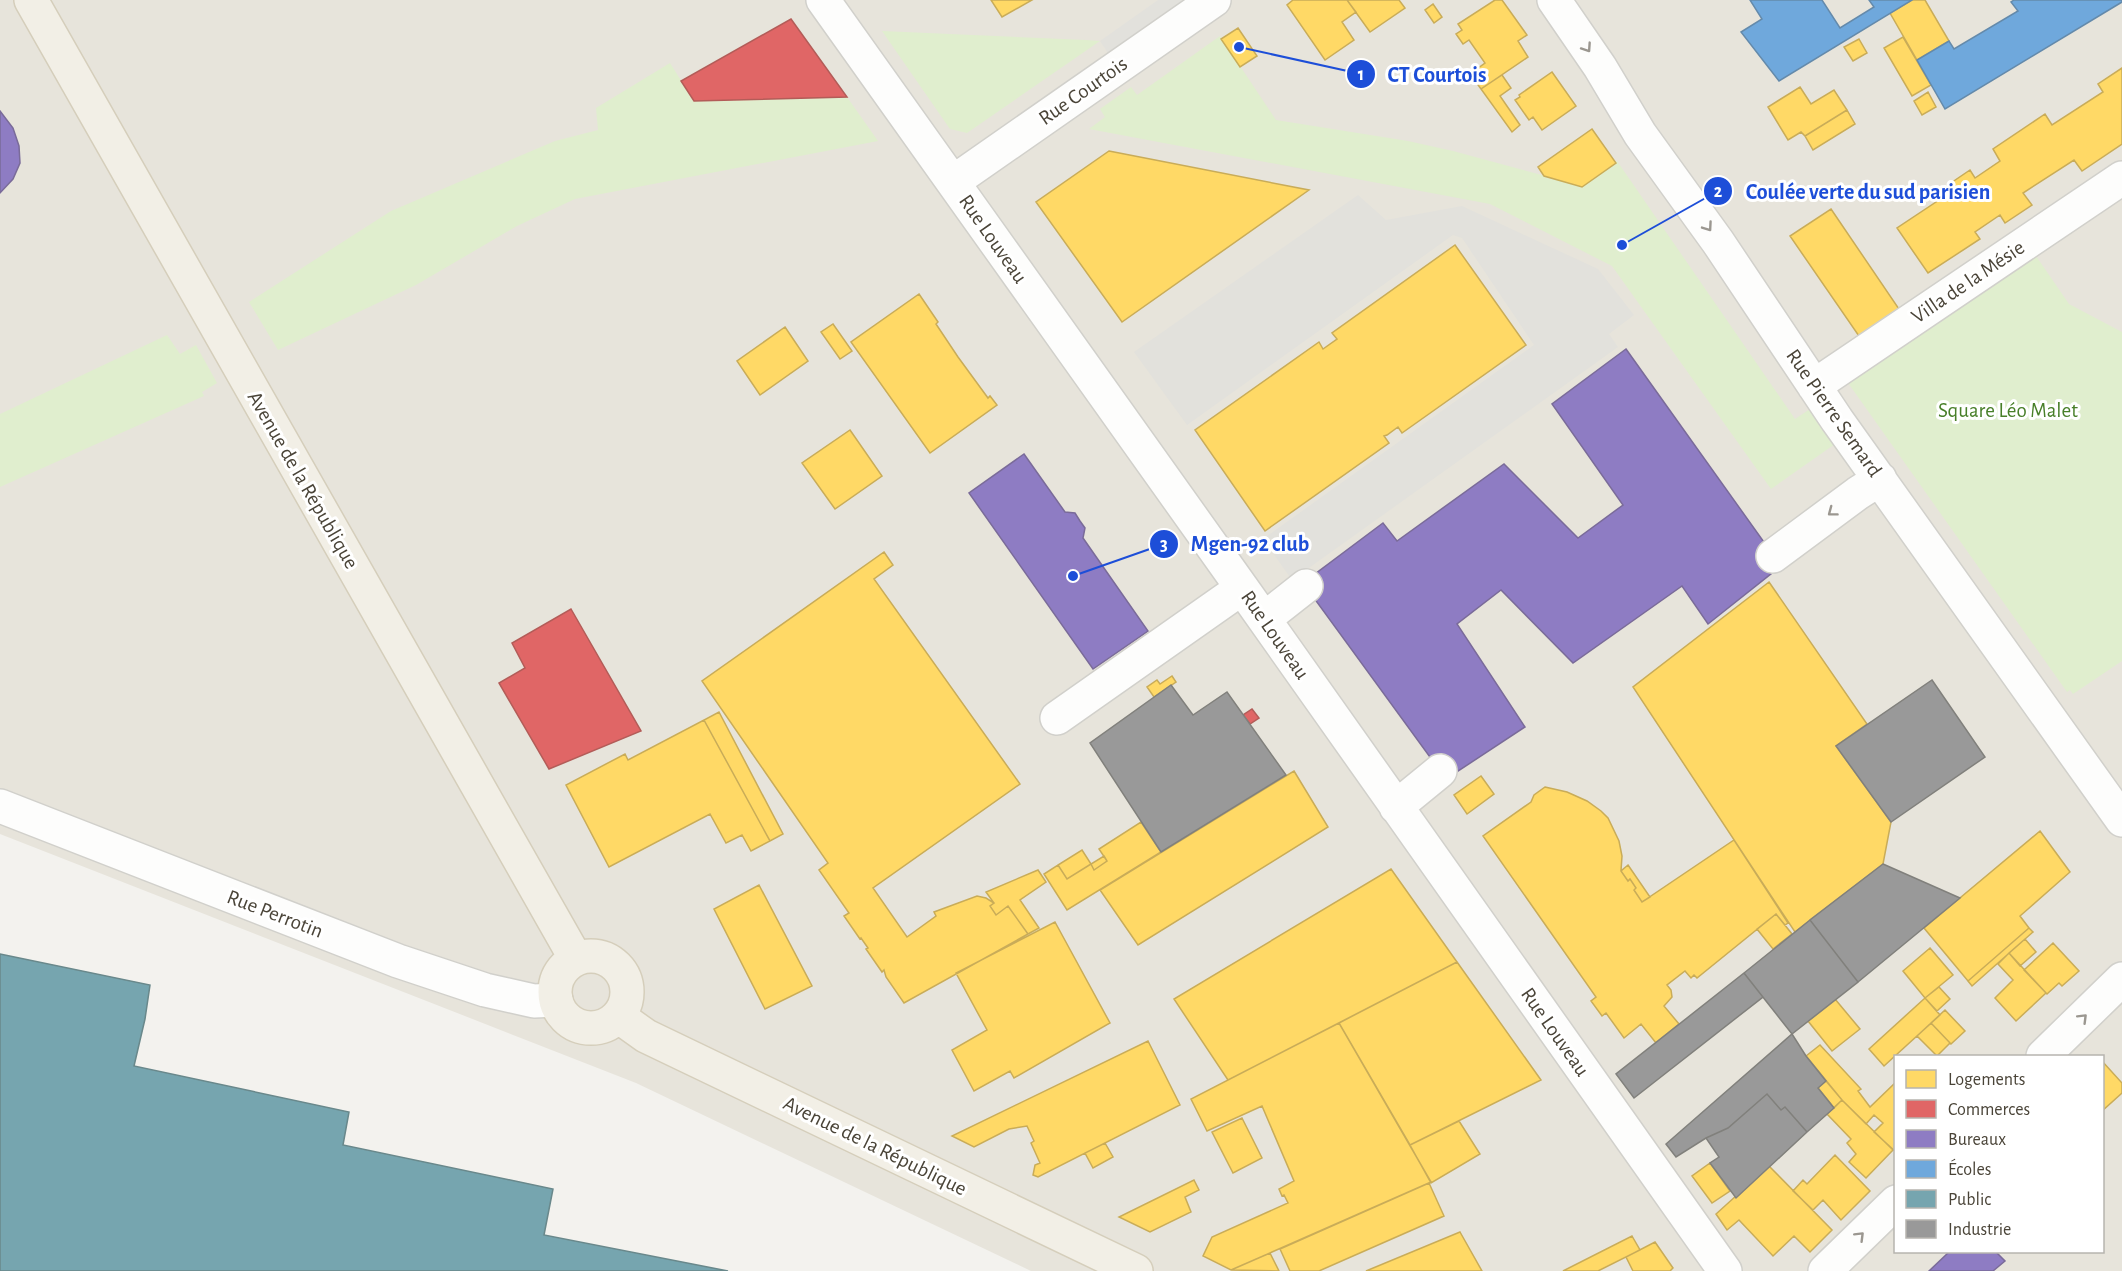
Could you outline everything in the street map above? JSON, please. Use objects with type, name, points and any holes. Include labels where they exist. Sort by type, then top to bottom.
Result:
[{"type":"main road","name":"Avenue de la République","points":[[31,0],[576,959]]},
{"type":"main road","points":[[588,956],[600,957],[612,962],[620,970],[626,982],[627,994],[624,1006],[618,1016],[607,1024],[595,1028],[582,1027],[562,1012],[556,1000],[555,988],[559,976],[566,966],[576,959],[588,956]]},
{"type":"main road","name":"Avenue de la République","points":[[618,1016],[646,1036],[1136,1271]]},
{"type":"street","name":"Rue Louveau","points":[[823,0],[1725,1271]]},
{"type":"street","name":"Rue Courtois","points":[[953,182],[1214,0]]},
{"type":"street","name":"Rue Pierre Semard","points":[[1554,0],[1600,68],[1640,134],[1718,242],[1837,420],[2122,820]]},
{"type":"street","name":"Villa de la Mésie","points":[[1814,386],[2122,178]]},
{"type":"street","points":[[1773,556],[1880,479]]},
{"type":"street","points":[[1264,619],[1306,586]]},
{"type":"street","points":[[1057,718],[1242,588]]},
{"type":"street","points":[[1396,807],[1440,771]]},
{"type":"street","name":"Rue Perrotin","points":[[0,807],[398,961],[485,990],[534,1001],[556,1000]]},
{"type":"street","points":[[2044,1055],[2122,979]]},
{"type":"street","points":[[1826,1271],[1894,1204]]},
{"type":"shaded area","points":[[0,0],[2122,0],[2122,1271],[1031,1271],[636,1083],[0,834]]},
{"type":"shaded area","points":[[1158,0],[1214,0],[1117,67],[1100,41]]},
{"type":"shaded area","points":[[1358,195],[1386,220],[1462,206],[1598,269],[1634,315],[1609,334],[1618,347],[1292,580],[1263,539],[1534,345],[1462,238],[1453,235],[1187,425],[1134,352]]},
{"type":"green space","points":[[882,31],[1100,41],[967,133],[950,129]]},
{"type":"green space","points":[[1220,36],[1276,120],[1408,141],[1582,186],[1617,161],[1795,419],[1810,409],[1835,444],[1771,489],[1612,266],[1490,204],[1089,129],[1105,117],[1100,109],[1131,87],[1137,95]]},
{"type":"green space","points":[[670,63],[694,101],[847,97],[878,141],[575,199],[517,226],[416,285],[278,350],[249,302],[391,211],[555,141],[598,130],[596,108]]},
{"type":"green space","name":"Square Léo Malet","points":[[2036,256],[2069,304],[2122,332],[2122,661],[2073,694],[2070,690],[2067,692],[1846,380]]},
{"type":"green space","points":[[167,335],[180,354],[196,345],[217,383],[202,392],[204,396],[0,487],[0,414]]},
{"type":"building: Logements","points":[[991,0],[1032,0],[1002,17]]},
{"type":"building: Logements","points":[[1293,0],[1347,0],[1356,12],[1342,22],[1354,40],[1325,60],[1287,5]]},
{"type":"building: Logements","points":[[1347,0],[1399,0],[1405,8],[1370,32]]},
{"type":"building: Logements","points":[[1495,0],[1502,0],[1527,35],[1518,41],[1528,57],[1481,89],[1470,74],[1485,63],[1469,40],[1463,44],[1456,34],[1462,30],[1458,24]]},
{"type":"building: Logements","points":[[1912,0],[1925,0],[1949,41],[1917,60],[1890,13]]},
{"type":"building: Logements","points":[[1433,4],[1442,17],[1434,23],[1425,10]]},
{"type":"building: Logements","points":[[1238,28],[1257,56],[1240,67],[1221,39]]},
{"type":"building: Logements","points":[[1903,37],[1931,85],[1912,96],[1884,48]]},
{"type":"building: Logements","points":[[1859,39],[1867,53],[1853,61],[1844,47]]},
{"type":"building: Logements","points":[[2122,68],[2122,144],[2082,171],[2074,160],[2023,193],[2032,205],[2005,223],[2000,215],[1975,232],[1980,239],[1928,273],[1897,228],[1948,194],[1945,187],[1970,170],[1975,178],[2000,161],[1993,149],[2045,114],[2052,125],[2103,92],[2098,84]]},
{"type":"building: Logements","points":[[1552,72],[1576,106],[1542,130],[1533,117],[1529,120],[1515,100]]},
{"type":"building: Logements","points":[[1502,75],[1511,88],[1500,96],[1520,125],[1512,132],[1481,89]]},
{"type":"building: Logements","points":[[1800,87],[1811,104],[1834,90],[1847,110],[1805,136],[1801,132],[1788,140],[1768,107]]},
{"type":"building: Logements","points":[[1928,92],[1936,107],[1922,115],[1914,101]]},
{"type":"building: Logements","points":[[1847,110],[1855,124],[1813,150],[1805,136]]},
{"type":"building: Logements","points":[[1592,129],[1616,163],[1582,187],[1544,176],[1538,167]]},
{"type":"building: Logements","points":[[1109,151],[1309,190],[1122,322],[1036,202]]},
{"type":"building: Logements","points":[[1831,209],[1901,312],[1861,339],[1790,236]]},
{"type":"building: Logements","points":[[1455,245],[1526,345],[1402,433],[1398,427],[1384,436],[1389,443],[1265,531],[1195,430],[1319,342],[1323,349],[1337,339],[1332,333]]},
{"type":"building: Logements","points":[[919,294],[958,357],[988,398],[990,396],[997,405],[930,453],[851,342]]},
{"type":"building: Logements","points":[[833,324],[852,351],[840,359],[821,332]]},
{"type":"building: Logements","points":[[785,327],[808,361],[760,395],[737,361]]},
{"type":"building: Logements","points":[[850,430],[882,476],[835,509],[802,463]]},
{"type":"building: Logements","points":[[884,552],[893,565],[874,579],[1020,784],[873,888],[907,937],[936,916],[934,912],[977,896],[994,903],[990,906],[996,915],[1008,906],[1028,934],[904,1003],[886,977],[884,970],[882,972],[866,949],[868,948],[844,916],[849,913],[819,870],[828,863],[702,681]]},
{"type":"building: Logements","points":[[1769,582],[1867,724],[1836,746],[1891,822],[1883,864],[1795,932],[1633,687]]},
{"type":"building: Logements","points":[[1172,676],[1176,682],[1154,697],[1147,687],[1157,680],[1160,684]]},
{"type":"building: Logements","points":[[719,712],[783,834],[770,841],[704,720]]},
{"type":"building: Logements","points":[[704,720],[770,841],[751,851],[742,835],[726,843],[710,814],[609,867],[566,785],[625,754],[628,760]]},
{"type":"building: Logements","points":[[1294,771],[1328,827],[1138,945],[1100,890]]},
{"type":"building: Logements","points":[[1481,776],[1494,794],[1467,814],[1454,795]]},
{"type":"building: Logements","points":[[1545,787],[1567,792],[1587,801],[1608,818],[1619,841],[1622,856],[1621,871],[1628,881],[1630,879],[1642,902],[1734,840],[1788,923],[1785,925],[1776,914],[1697,978],[1694,975],[1691,978],[1685,971],[1667,985],[1672,997],[1664,1006],[1679,1024],[1656,1043],[1641,1024],[1624,1038],[1606,1013],[1602,1016],[1591,1001],[1596,997],[1483,836],[1531,802],[1534,795]]},
{"type":"building: Logements","points":[[1141,822],[1161,852],[1067,910],[1044,874],[1058,865],[1067,879],[1091,864],[1094,870],[1107,861],[1099,849]]},
{"type":"building: Logements","points":[[2040,831],[2070,872],[2020,916],[2029,928],[1968,981],[1924,928]]},
{"type":"building: Logements","points":[[1082,850],[1091,864],[1067,879],[1058,865]]},
{"type":"building: Logements","points":[[1104,856],[1107,861],[1094,870],[1091,864]]},
{"type":"building: Logements","points":[[1628,865],[1650,897],[1642,902],[1630,879],[1628,881],[1621,871]]},
{"type":"building: Logements","points":[[1391,869],[1457,962],[1228,1080],[1174,999]]},
{"type":"building: Logements","points":[[1038,870],[1046,882],[1020,900],[1039,928],[1028,934],[1008,906],[996,915],[990,906],[994,903],[986,892]]},
{"type":"building: Logements","points":[[759,885],[812,986],[765,1009],[714,909]]},
{"type":"building: Logements","points":[[1776,914],[1792,934],[1773,949],[1757,929]]},
{"type":"building: Logements","points":[[1055,922],[1110,1023],[1014,1078],[1010,1071],[974,1091],[952,1050],[987,1030],[956,973]]},
{"type":"building: Logements","points":[[2029,928],[2033,932],[1972,986],[1968,981]]},
{"type":"building: Logements","points":[[2025,939],[2036,952],[2020,966],[2009,953]]},
{"type":"building: Logements","points":[[2053,943],[2079,971],[2062,986],[2059,983],[2047,994],[2024,970]]},
{"type":"building: Logements","points":[[1930,948],[1953,975],[1925,998],[1903,971]]},
{"type":"building: Logements","points":[[2009,953],[2046,993],[2016,1021],[1995,998],[2013,980],[1998,964]]},
{"type":"building: Logements","points":[[1457,962],[1541,1080],[1410,1145],[1339,1023]]},
{"type":"building: Logements","points":[[1939,987],[1950,999],[1937,1011],[1925,998]]},
{"type":"building: Logements","points":[[1925,998],[1940,1015],[1884,1066],[1869,1049]]},
{"type":"building: Logements","points":[[1835,999],[1860,1029],[1832,1051],[1808,1021]]},
{"type":"building: Logements","points":[[1945,1010],[1965,1031],[1951,1044],[1931,1023]]},
{"type":"building: Logements","points":[[1339,1023],[1431,1182],[1231,1270],[1203,1256],[1212,1237],[1288,1203],[1279,1189],[1294,1181],[1262,1106],[1207,1131],[1191,1099]]},
{"type":"building: Logements","points":[[1931,1023],[1950,1043],[1936,1055],[1917,1036]]},
{"type":"building: Logements","points":[[1148,1041],[1180,1105],[1038,1177],[1033,1175],[1035,1165],[1040,1163],[1031,1143],[1034,1141],[1027,1126],[1009,1129],[974,1147],[952,1136]]},
{"type":"building: Logements","points":[[1820,1045],[1861,1089],[1858,1091],[1870,1107],[1894,1084],[1894,1150],[1874,1132],[1883,1123],[1874,1115],[1866,1124],[1842,1100],[1806,1056]]},
{"type":"building: Logements","points":[[2104,1063],[2122,1083],[2122,1093],[2104,1109]]},
{"type":"building: Logements","points":[[1826,1081],[1842,1100],[1834,1108],[1818,1088]]},
{"type":"building: Logements","points":[[1842,1100],[1893,1150],[1866,1178],[1849,1162],[1856,1154],[1847,1143],[1851,1139],[1827,1114]]},
{"type":"building: Logements","points":[[1242,1118],[1262,1158],[1233,1173],[1212,1132]]},
{"type":"building: Logements","points":[[1459,1121],[1480,1154],[1431,1183],[1410,1145]]},
{"type":"building: Logements","points":[[1105,1143],[1113,1157],[1093,1168],[1085,1153]]},
{"type":"building: Logements","points":[[1835,1155],[1870,1191],[1841,1220],[1823,1200],[1813,1210],[1793,1191],[1803,1180],[1807,1184]]},
{"type":"building: Logements","points":[[1710,1163],[1730,1191],[1712,1203],[1692,1176]]},
{"type":"building: Logements","points":[[1769,1166],[1832,1230],[1810,1252],[1794,1236],[1773,1256],[1739,1220],[1727,1230],[1716,1214]]},
{"type":"building: Logements","points":[[1194,1180],[1199,1190],[1185,1197],[1191,1212],[1150,1232],[1119,1217]]},
{"type":"building: Logements","points":[[1429,1183],[1444,1216],[1319,1271],[1290,1271],[1280,1249]]},
{"type":"building: Logements","points":[[1460,1232],[1482,1271],[1366,1271]]},
{"type":"building: Logements","points":[[1632,1236],[1640,1250],[1598,1271],[1563,1271]]},
{"type":"building: Logements","points":[[1655,1242],[1673,1268],[1670,1271],[1633,1271],[1626,1257]]},
{"type":"building: Logements","points":[[1270,1253],[1279,1271],[1231,1270]]},
{"type":"building: Commerces","points":[[791,19],[847,97],[694,101],[681,81]]},
{"type":"building: Commerces","points":[[571,609],[641,731],[549,769],[499,683],[525,668],[512,643]]},
{"type":"building: Commerces","points":[[1252,709],[1259,718],[1250,724],[1243,715]]},
{"type":"building: Bureaux","points":[[0,111],[13,128],[19,146],[20,163],[13,179],[0,193]]},
{"type":"building: Bureaux","points":[[1626,349],[1781,566],[1708,624],[1682,586],[1573,663],[1501,590],[1457,624],[1525,727],[1446,779],[1303,583],[1383,523],[1397,541],[1504,464],[1578,538],[1623,505],[1552,404]]},
{"type":"building: Bureaux","points":[[1024,454],[1065,512],[1075,513],[1085,528],[1083,538],[1148,631],[1093,669],[969,493]]},
{"type":"building: Bureaux","points":[[1948,1253],[1997,1253],[2005,1261],[1993,1271],[1929,1271]]},
{"type":"building: Écoles","points":[[1750,0],[1822,0],[1840,28],[1874,7],[1869,0],[1912,0],[1779,81],[1741,32],[1762,19]]},
{"type":"building: Écoles","points":[[2014,0],[2122,0],[2122,2],[1945,109],[1917,60],[1949,41],[1954,49],[2018,11],[2011,2]]},
{"type":"building: Public","points":[[0,954],[150,985],[134,1066],[349,1112],[343,1145],[553,1189],[544,1235],[728,1271],[0,1271]]},
{"type":"building: Industrie","points":[[1932,680],[1985,757],[1891,822],[1836,746]]},
{"type":"building: Industrie","points":[[1171,685],[1193,715],[1227,692],[1286,775],[1161,852],[1090,743]]},
{"type":"building: Industrie","points":[[1883,864],[1960,898],[1858,982],[1810,920]]},
{"type":"building: Industrie","points":[[1810,920],[1858,982],[1792,1034],[1744,973]]},
{"type":"building: Industrie","points":[[1744,973],[1763,997],[1634,1098],[1616,1074]]},
{"type":"building: Industrie","points":[[1792,1034],[1826,1081],[1818,1088],[1834,1108],[1807,1132],[1785,1107],[1781,1110],[1767,1094],[1728,1128],[1706,1138],[1676,1157],[1666,1144]]},
{"type":"building: Industrie","points":[[1767,1094],[1781,1110],[1785,1107],[1807,1132],[1736,1198],[1710,1163],[1719,1157],[1706,1138],[1728,1128]]},
{"type":"place","name":"CT Courtois","points":[[1239,47]]},
{"type":"place","name":"Coulée verte du sud parisien","points":[[1622,245]]},
{"type":"place","name":"Mgen-92 club","points":[[1073,576]]}]
